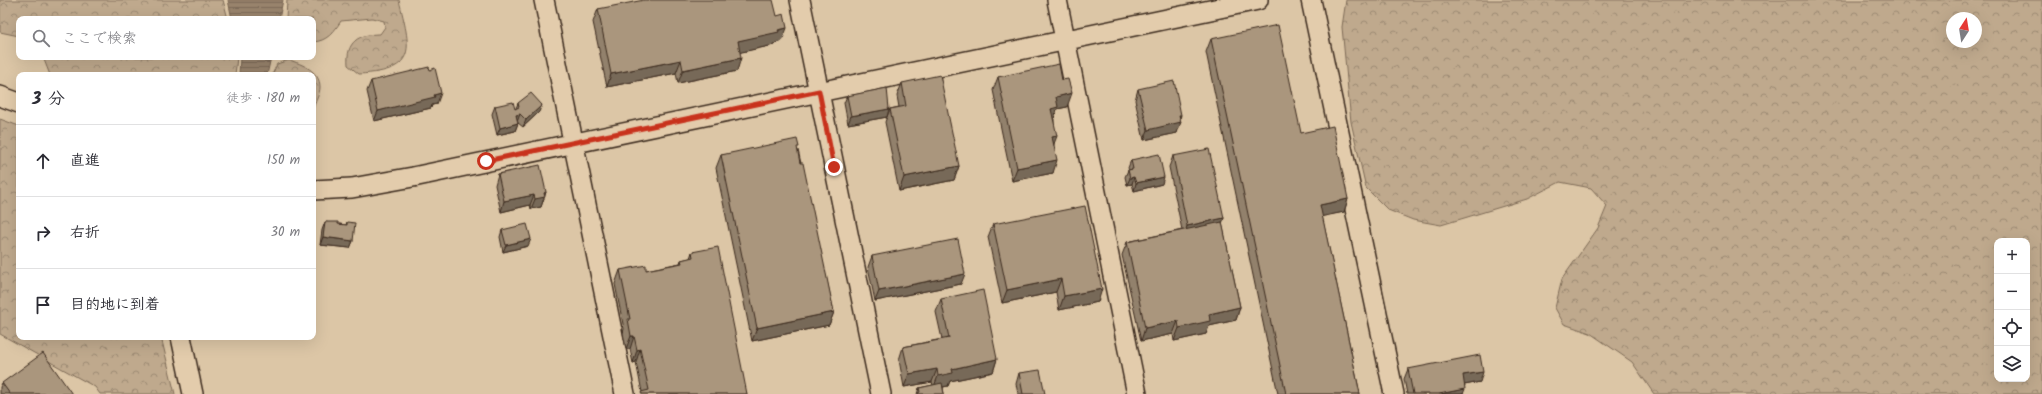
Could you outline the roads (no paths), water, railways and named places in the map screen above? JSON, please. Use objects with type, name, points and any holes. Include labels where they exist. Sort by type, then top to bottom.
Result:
[{"type":"street","points":[[544,0],[625,394]]},
{"type":"street","points":[[800,0],[881,394]]},
{"type":"street","points":[[1057,0],[1137,394]]},
{"type":"street","points":[[316,190],[352,188],[382,182],[1258,0]]},
{"type":"street","points":[[1311,0],[1394,394]]},
{"type":"street","points":[[0,96],[16,102]]},
{"type":"street","points":[[182,340],[193,394]]}]
